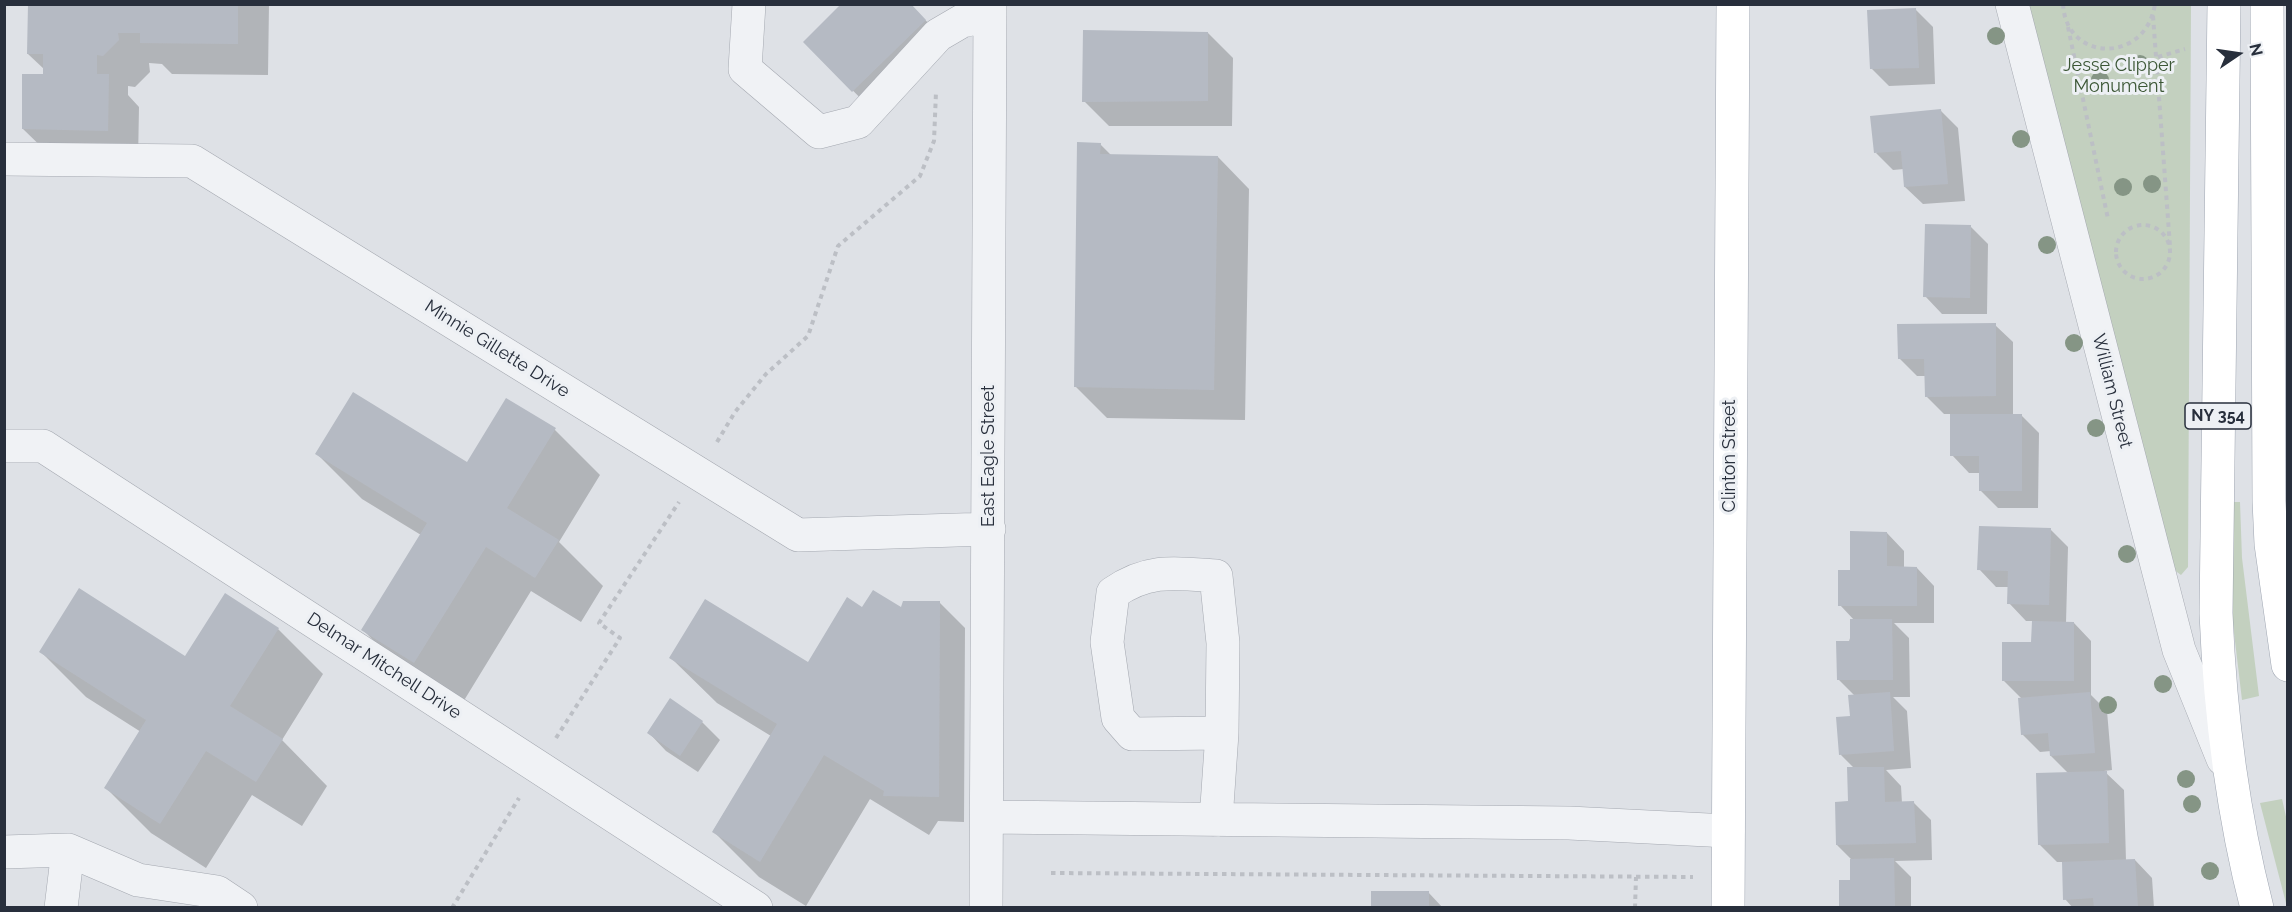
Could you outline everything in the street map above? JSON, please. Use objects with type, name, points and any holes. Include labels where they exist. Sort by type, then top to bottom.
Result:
[{"type":"main road","name":"Clinton Street","points":[[1728,908],[1733,4]]},
{"type":"main road","name":"William Street","points":[[2224,4],[2216,613],[2218,683],[2229,772],[2244,858],[2257,908]]},
{"type":"main road","name":"NY 354","points":[[2267,4],[2278,101],[2279,354],[2271,544],[2288,665]]},
{"type":"street","points":[[749,4],[745,69],[819,132],[858,122],[938,35],[962,21],[990,10]]},
{"type":"street","name":"William Street","points":[[2012,4],[2179,650],[2229,772]]},
{"type":"street","name":"East Eagle Street","points":[[986,908],[990,10]]},
{"type":"street","name":"Minnie Gillette Drive","points":[[4,159],[192,161],[798,536],[989,529]]},
{"type":"street","name":"Delmar Mitchell Drive","points":[[4,446],[43,446],[756,908]]},
{"type":"street","points":[[1216,820],[1222,733],[1223,643],[1216,576],[1170,572],[1133,579],[1113,593],[1107,642],[1118,718],[1132,734],[1222,733]]},
{"type":"street","points":[[987,817],[1569,823],[1728,831]]},
{"type":"street","points":[[4,852],[68,850],[138,880],[217,892],[241,908]]},
{"type":"street","points":[[61,908],[68,850]]},
{"type":"path","points":[[2063,4],[2108,221]]},
{"type":"path","points":[[2068,27],[2079,39],[2092,46],[2107,50],[2122,48],[2136,41],[2147,30],[2155,4]]},
{"type":"path","points":[[2113,244],[2115,255],[2128,275],[2144,280],[2159,275],[2169,262],[2170,246],[2158,57],[2153,16]]},
{"type":"path","points":[[2158,57],[2184,49]]},
{"type":"path","points":[[2115,255],[2122,234],[2128,229],[2142,225],[2157,228],[2170,246]]},
{"type":"path","points":[[1051,873],[1697,877]]},
{"type":"path","points":[[1635,908],[1636,877]]},
{"type":"green space","name":"Jesse Clipper Monument","points":[[2027,5],[2191,5],[2188,567],[2181,575],[2173,569]]},
{"type":"green space","points":[[2230,502],[2240,502],[2242,558],[2259,696],[2242,700],[2230,599]]},
{"type":"green space","points":[[2282,799],[2287,821],[2287,907],[2260,803]]},
{"type":"building","points":[[28,4],[238,4],[238,44],[140,43],[140,33],[118,33],[119,40],[103,56],[97,55],[97,74],[109,74],[108,131],[22,129],[22,74],[43,74],[43,54],[27,54]]},
{"type":"building","points":[[841,4],[911,4],[926,20],[852,92],[803,42]]},
{"type":"building","points":[[1916,8],[1919,68],[1870,69],[1867,10]]},
{"type":"building","points":[[1083,30],[1208,32],[1208,101],[1082,102]]},
{"type":"building","points":[[1941,109],[1948,184],[1904,187],[1901,151],[1874,153],[1870,116]]},
{"type":"building","points":[[1077,142],[1101,143],[1100,154],[1218,156],[1214,390],[1074,387]]},
{"type":"building","points":[[1925,224],[1971,225],[1970,298],[1923,297]]},
{"type":"building","points":[[1996,323],[1996,396],[1925,397],[1924,359],[1898,359],[1897,324]]},
{"type":"building","points":[[353,392],[467,462],[506,398],[556,428],[507,508],[559,540],[535,578],[486,547],[414,663],[361,630],[427,523],[315,454]]},
{"type":"building","points":[[1950,414],[2022,414],[2022,491],[1979,491],[1979,456],[1950,456]]},
{"type":"building","points":[[1979,526],[2051,528],[2049,605],[2007,604],[2008,571],[1977,570]]},
{"type":"building","points":[[1850,531],[1887,532],[1887,566],[1917,567],[1917,606],[1838,606],[1838,570],[1850,570]]},
{"type":"building","points":[[79,588],[185,656],[225,593],[279,628],[230,706],[283,739],[256,782],[206,751],[160,824],[104,788],[146,720],[39,652]]},
{"type":"building","points":[[873,590],[901,607],[903,601],[940,601],[939,797],[883,796],[884,791],[824,755],[760,862],[712,832],[777,724],[669,658],[705,599],[808,662],[847,597],[862,607]]},
{"type":"building","points":[[1850,619],[1892,619],[1893,680],[1837,680],[1836,641],[1850,641]]},
{"type":"building","points":[[2032,621],[2074,622],[2074,681],[2002,681],[2002,642],[2031,642]]},
{"type":"building","points":[[1890,692],[1894,751],[1839,755],[1836,717],[1850,716],[1848,695]]},
{"type":"building","points":[[2090,692],[2095,753],[2050,756],[2048,733],[2021,735],[2018,698]]},
{"type":"building","points":[[670,698],[703,721],[680,756],[647,733]]},
{"type":"building","points":[[1847,767],[1884,767],[1885,802],[1914,801],[1916,843],[1836,845],[1835,802],[1848,801]]},
{"type":"building","points":[[2107,771],[2109,843],[2038,845],[2036,773]]},
{"type":"building","points":[[1894,858],[1895,908],[1839,908],[1839,880],[1850,880],[1850,859]]},
{"type":"building","points":[[2135,859],[2138,908],[2094,908],[2093,898],[2063,900],[2062,862]]},
{"type":"building","points":[[1371,891],[1429,891],[1429,908],[1371,908]]}]
